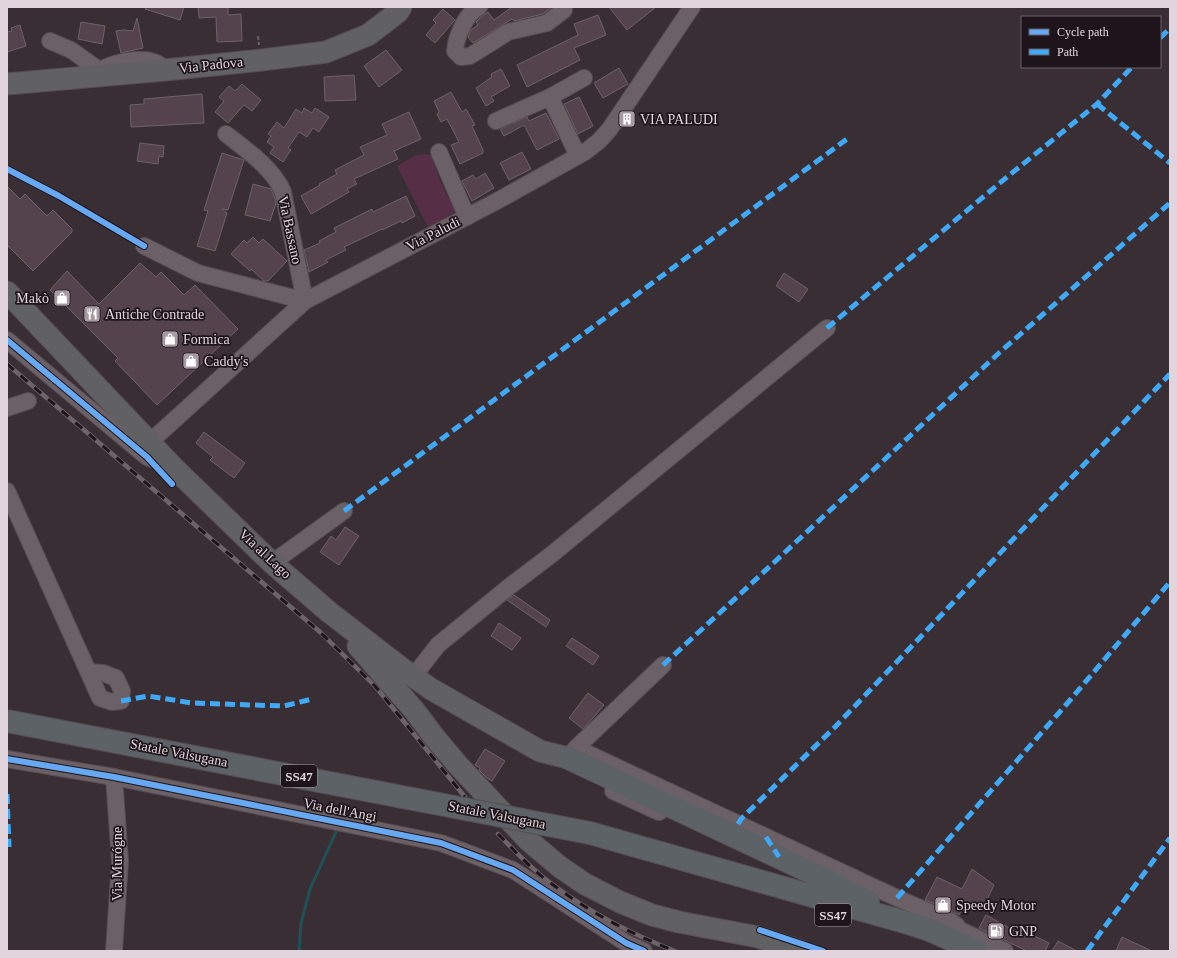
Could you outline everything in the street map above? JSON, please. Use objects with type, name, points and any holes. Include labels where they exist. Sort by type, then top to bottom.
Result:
[{"type":"highway","name":"Statale Valsugana","points":[[7,721],[589,839],[917,926],[977,951]]},
{"type":"highway","name":"Statale Valsugana","points":[[7,732],[589,839],[946,951]]},
{"type":"highway","points":[[575,757],[744,841],[825,879],[917,926]]},
{"type":"main road","name":"Via Padova","points":[[7,84],[103,73],[165,70],[326,52],[368,35],[398,12],[401,7]]},
{"type":"main road","name":"Via al Lago","points":[[7,292],[173,467],[272,562],[329,612],[413,677],[431,688],[540,751],[575,757]]},
{"type":"main road","points":[[329,612],[419,717],[457,764],[528,840],[560,867],[586,884],[620,902],[652,915],[679,922],[758,937],[792,950]]},
{"type":"main road","points":[[413,677],[419,717]]},
{"type":"main road","points":[[419,717],[423,711],[425,700],[431,688]]},
{"type":"street","points":[[479,7],[467,17],[456,43],[455,51],[461,57],[470,56],[508,32],[547,23],[564,10]]},
{"type":"street","name":"Via Paludi","points":[[150,442],[305,301],[497,201],[578,156],[599,141],[609,130],[692,7]]},
{"type":"street","points":[[50,41],[71,50],[103,73]]},
{"type":"street","points":[[496,121],[550,97],[584,78]]},
{"type":"street","points":[[550,97],[578,156]]},
{"type":"street","name":"Via Bassano","points":[[226,134],[249,152],[278,181],[282,192],[305,301]]},
{"type":"street","points":[[439,152],[467,217]]},
{"type":"street","points":[[144,246],[198,273],[305,301]]},
{"type":"street","points":[[413,677],[438,645],[499,594],[551,555],[827,328]]},
{"type":"street","points":[[7,340],[147,457],[173,467]]},
{"type":"street","points":[[7,408],[28,401]]},
{"type":"street","points":[[7,491],[89,672]]},
{"type":"street","points":[[272,562],[344,511]]},
{"type":"street","points":[[663,665],[575,757],[950,921],[960,930]]},
{"type":"street","name":"Via dell'Angi","points":[[7,759],[114,777],[441,843],[512,870],[626,943],[644,951]]},
{"type":"street","name":"Via Murógne","points":[[114,777],[120,861],[114,951]]},
{"type":"street","points":[[917,926],[960,930],[1005,951]]},
{"type":"shaded area","points":[[416,155],[431,155],[442,184],[456,211],[430,227],[427,225],[397,166]]},
{"type":"building","points":[[146,7],[184,7],[180,20],[145,9]]},
{"type":"building","points":[[198,7],[228,7],[228,15],[241,14],[242,41],[217,42],[216,17],[199,18]]},
{"type":"building","points":[[512,7],[552,7],[543,14],[514,21],[512,19],[473,43],[468,37],[471,30],[478,25],[476,22],[488,12],[494,20]]},
{"type":"building","points":[[609,7],[656,7],[627,30]]},
{"type":"building","points":[[443,9],[455,20],[435,43],[426,35],[436,23],[433,20]]},
{"type":"building","points":[[598,15],[606,35],[574,48],[580,60],[527,87],[517,65],[578,35],[574,24]]},
{"type":"building","points":[[137,18],[143,48],[121,53],[116,31],[133,31]]},
{"type":"building","points":[[81,22],[105,26],[102,44],[78,39]]},
{"type":"building","points":[[20,25],[26,46],[7,52],[7,32],[12,31],[11,28]]},
{"type":"building","points":[[386,50],[402,70],[379,87],[364,66]]},
{"type":"building","points":[[619,68],[628,84],[603,98],[594,83]]},
{"type":"building","points":[[501,69],[510,86],[491,97],[494,101],[486,106],[476,88],[492,77],[491,74]]},
{"type":"building","points":[[354,75],[356,100],[325,101],[324,77]]},
{"type":"building","points":[[242,84],[261,100],[252,111],[244,105],[228,123],[215,112],[224,101],[219,97],[229,86],[235,91]]},
{"type":"building","points":[[451,92],[462,112],[466,109],[475,125],[472,126],[483,150],[483,153],[460,164],[451,145],[459,142],[447,119],[441,122],[437,114],[439,112],[434,101]]},
{"type":"building","points":[[202,94],[204,123],[131,127],[130,105],[144,104],[144,99]]},
{"type":"building","points":[[579,97],[593,126],[578,134],[564,104]]},
{"type":"building","points":[[304,108],[312,113],[315,108],[329,117],[319,132],[313,128],[307,137],[299,132],[288,148],[291,150],[283,162],[270,153],[274,147],[267,142],[271,136],[268,134],[277,122],[284,128],[296,109],[302,113]]},
{"type":"building","points":[[409,112],[421,139],[394,151],[398,159],[354,179],[357,184],[347,189],[349,192],[311,214],[301,196],[337,174],[335,170],[364,155],[360,147],[387,135],[382,124]]},
{"type":"building","points":[[546,113],[559,139],[537,150],[524,125],[504,136],[500,129],[527,117],[529,121]]},
{"type":"building","points":[[140,143],[164,146],[163,157],[159,156],[158,164],[137,161]]},
{"type":"building","points":[[522,152],[531,169],[509,180],[500,163]]},
{"type":"building","points":[[222,153],[244,160],[228,210],[222,209],[227,213],[215,251],[197,246],[208,211],[204,210]]},
{"type":"building","points":[[485,173],[494,188],[472,201],[462,181],[473,175],[476,179]]},
{"type":"building","points":[[253,184],[271,189],[274,195],[276,203],[270,221],[245,215]]},
{"type":"building","points":[[7,186],[20,199],[25,194],[47,216],[53,210],[72,229],[72,232],[33,271],[7,245]]},
{"type":"building","points":[[406,196],[415,216],[402,223],[401,221],[382,229],[344,247],[346,250],[326,260],[328,262],[309,272],[304,250],[320,243],[319,241],[336,232],[334,228],[372,209],[373,212]]},
{"type":"building","points":[[253,237],[259,243],[263,239],[287,261],[268,281],[264,281],[251,269],[250,271],[231,254],[244,240],[247,243]]},
{"type":"building","points":[[140,263],[156,277],[161,272],[184,295],[195,285],[238,329],[157,405],[115,361],[118,358],[50,290],[67,271],[99,304]]},
{"type":"building","points":[[784,273],[808,289],[799,302],[776,286]]},
{"type":"building","points":[[204,432],[245,463],[234,478],[210,460],[213,457],[196,443]]},
{"type":"building","points":[[345,527],[359,536],[339,565],[320,552],[331,536],[336,540]]},
{"type":"building","points":[[514,595],[550,620],[546,627],[507,600]]},
{"type":"building","points":[[499,623],[521,638],[512,650],[491,636]]},
{"type":"building","points":[[572,638],[599,656],[593,665],[566,646]]},
{"type":"building","points":[[588,693],[604,705],[583,729],[569,718]]},
{"type":"building","points":[[485,749],[505,761],[492,781],[479,770],[480,768],[475,765]]},
{"type":"building","points":[[972,869],[994,885],[982,910],[966,902],[959,915],[925,900],[937,877],[962,889]]},
{"type":"building","points":[[986,915],[1022,935],[1024,931],[1049,943],[1045,951],[1027,951],[979,928]]},
{"type":"building","points":[[1122,937],[1152,951],[1116,951]]},
{"type":"building","points":[[1058,941],[1077,951],[1052,951]]},
{"type":"waterway","points":[[299,951],[301,923],[310,889],[336,832]]},
{"type":"railway","points":[[7,364],[320,632],[375,686],[465,797]]},
{"type":"railway","points":[[498,834],[545,879],[581,904],[611,922],[675,951]]},
{"type":"marked path","points":[[1161,37],[1170,28]]},
{"type":"marked path","points":[[827,328],[1007,177],[1097,104],[1131,68]]},
{"type":"marked path","points":[[1097,104],[1170,163]]},
{"type":"marked path","points":[[344,511],[847,139]]},
{"type":"marked path","points":[[663,665],[1000,352],[1170,203]]},
{"type":"marked path","points":[[738,824],[741,819],[835,727],[1170,374]]},
{"type":"marked path","points":[[897,898],[1071,699],[1170,582]]},
{"type":"marked path","points":[[121,701],[148,696],[192,703],[284,706],[312,699]]},
{"type":"marked path","points":[[7,794],[9,847]]},
{"type":"marked path","points":[[766,837],[779,857]]},
{"type":"marked path","points":[[1087,951],[1170,838]]},
{"type":"cycle path","points":[[7,169],[59,196],[144,246]]},
{"type":"cycle path","points":[[7,340],[147,457],[172,484]]},
{"type":"cycle path","points":[[7,759],[114,777],[441,843],[513,870],[626,943],[644,951]]},
{"type":"cycle path","points":[[760,930],[823,951]]},
{"type":"place","name":"VIA PALUDI","points":[[627,119]]},
{"type":"place","name":"Makò","points":[[62,298]]},
{"type":"place","name":"Antiche Contrade","points":[[92,314]]},
{"type":"place","name":"Formica","points":[[170,339]]},
{"type":"place","name":"Caddy's","points":[[191,361]]},
{"type":"place","name":"Speedy Motor","points":[[943,905]]},
{"type":"place","name":"GNP","points":[[996,931]]}]
